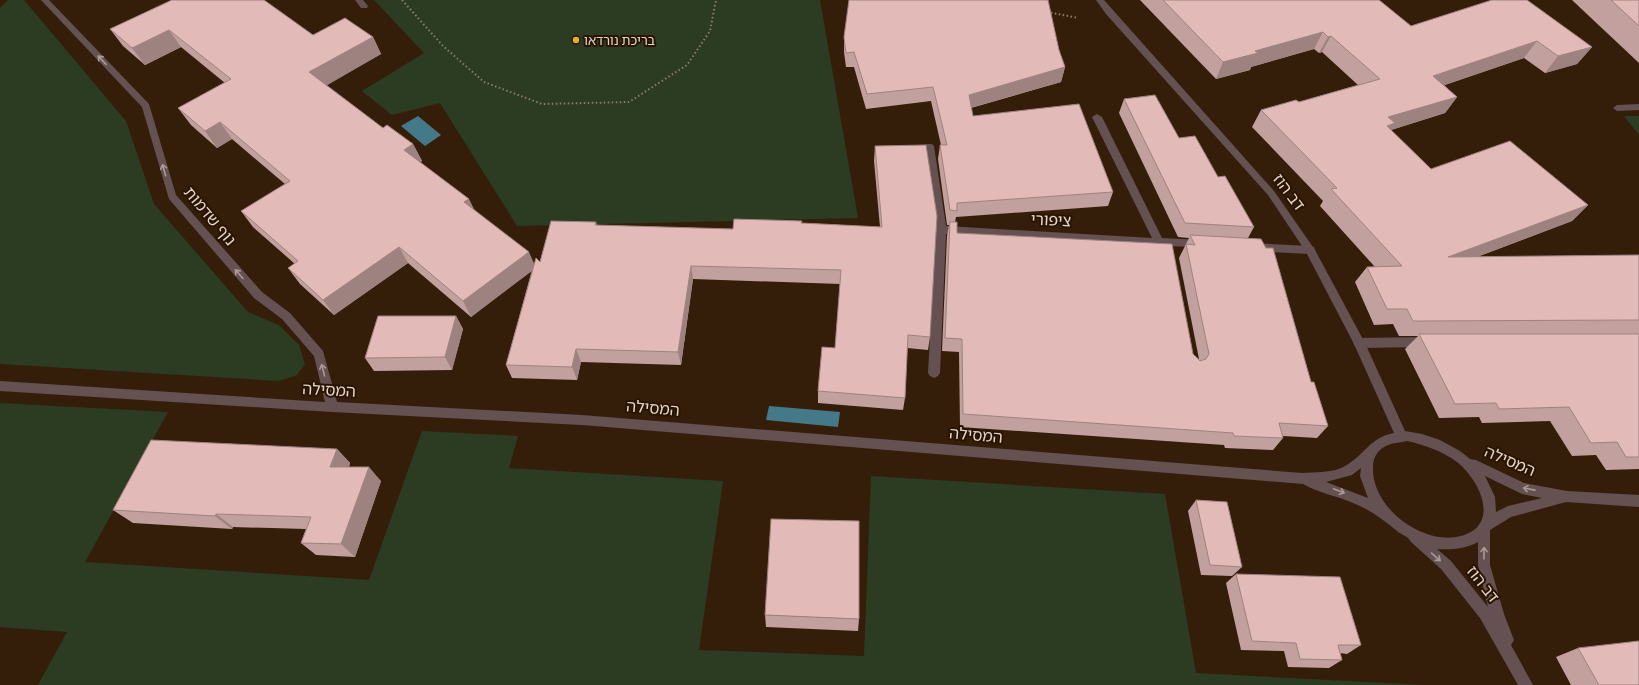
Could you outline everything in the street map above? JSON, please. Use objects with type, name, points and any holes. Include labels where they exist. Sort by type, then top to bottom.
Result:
[{"type":"street","name":"נוף שדמות","points":[[45,0],[146,106],[172,196],[258,295],[286,316],[319,354],[332,407]]},
{"type":"street","name":"דב הוז","points":[[1100,0],[1109,12],[1271,193],[1310,250],[1359,343],[1402,437]]},
{"type":"street","points":[[1617,108],[1639,107]]},
{"type":"street","points":[[1097,117],[1166,245]]},
{"type":"street","points":[[928,146],[941,230],[934,374]]},
{"type":"street","name":"ציפורי","points":[[941,230],[1166,245],[1208,244]]},
{"type":"street","points":[[1240,246],[1310,250]]},
{"type":"street","points":[[1359,343],[1437,342]]},
{"type":"street","name":"המסילה","points":[[0,386],[332,407],[582,420],[1302,479],[1330,476],[1348,471],[1368,455]]},
{"type":"street","points":[[1407,436],[1426,440],[1446,447],[1463,460],[1478,475],[1488,492],[1491,509],[1487,526],[1480,535],[1466,542],[1448,544],[1427,540],[1407,531],[1390,518],[1376,502],[1368,484],[1365,468],[1368,455],[1378,444],[1391,438],[1402,437],[1407,436]]},
{"type":"street","name":"המסילה","points":[[1463,460],[1522,488],[1567,497],[1639,501]]},
{"type":"street","name":"המסילה","points":[[1302,479],[1359,499],[1390,518]]},
{"type":"street","name":"המסילה","points":[[1487,526],[1508,512],[1567,497]]},
{"type":"street","name":"דב הוז","points":[[1487,526],[1484,565],[1497,614],[1518,671]]},
{"type":"street","name":"דב הוז","points":[[1407,531],[1446,565],[1485,613],[1526,685]]},
{"type":"path","points":[[402,0],[443,46],[484,82],[542,104],[629,102],[687,65],[710,31],[716,0]]},
{"type":"path","points":[[1046,12],[1078,18]]},
{"type":"green space","points":[[8,0],[24,0],[126,121],[154,204],[248,312],[279,325],[299,345],[305,364],[297,375],[279,381],[0,364],[0,8]]},
{"type":"green space","points":[[374,0],[820,0],[858,218],[517,226],[440,103],[392,115],[362,91],[424,53]]},
{"type":"green space","points":[[1624,116],[1639,116],[1639,135]]},
{"type":"green space","points":[[0,403],[168,412],[85,562],[369,580],[422,431],[518,436],[509,468],[723,481],[699,650],[864,656],[871,476],[1165,494],[1196,673],[1425,685],[38,685],[67,632],[0,627]]},
{"type":"water","points":[[418,116],[441,135],[425,146],[401,126]]},
{"type":"water","points":[[769,406],[840,412],[838,427],[766,420]]},
{"type":"building","points":[[172,0],[264,0],[313,35],[345,18],[373,37],[309,72],[383,128],[387,125],[413,144],[404,150],[469,199],[464,202],[529,252],[463,301],[399,247],[323,300],[288,268],[298,261],[241,211],[290,181],[220,122],[205,131],[178,108],[231,79],[169,30],[132,48],[110,29]]},
{"type":"building","points":[[849,0],[1048,0],[1059,50],[1065,67],[969,95],[973,116],[1079,104],[1113,192],[957,203],[957,211],[950,210],[940,145],[947,145],[933,87],[867,94],[854,52],[846,53],[844,37]]},
{"type":"building","points":[[1163,0],[1379,0],[1411,26],[1492,0],[1527,0],[1592,47],[1558,56],[1537,41],[1433,76],[1457,97],[1388,117],[1395,123],[1387,126],[1431,169],[1510,141],[1588,205],[1448,257],[1639,255],[1639,320],[1413,321],[1407,309],[1387,309],[1367,267],[1402,266],[1331,189],[1337,188],[1261,110],[1296,100],[1299,102],[1380,79],[1331,36],[1328,37],[1323,32],[1255,51],[1258,53],[1223,62]]},
{"type":"building","points":[[1611,0],[1639,0],[1639,26]]},
{"type":"building","points":[[1155,95],[1179,138],[1195,136],[1218,177],[1225,176],[1254,227],[1185,223],[1124,99]]},
{"type":"building","points":[[926,145],[937,216],[930,337],[908,335],[905,398],[818,391],[822,347],[835,348],[841,270],[691,266],[678,352],[576,349],[572,367],[506,365],[536,258],[540,262],[551,221],[596,222],[595,225],[733,229],[734,219],[802,221],[801,223],[882,227],[875,146]]},
{"type":"building","points":[[950,222],[957,222],[957,233],[1172,244],[1193,354],[1200,361],[1206,359],[1209,354],[1186,244],[1195,245],[1190,235],[1261,239],[1266,248],[1273,248],[1311,382],[1314,382],[1328,426],[1279,423],[1283,438],[1234,436],[1233,433],[963,414],[962,339],[945,338]]},
{"type":"building","points":[[378,316],[456,316],[445,357],[365,358]]},
{"type":"building","points":[[1419,334],[1639,334],[1639,457],[1626,457],[1617,442],[1591,443],[1569,407],[1499,409],[1496,403],[1455,404]]},
{"type":"building","points":[[151,440],[337,449],[330,467],[369,467],[341,544],[301,543],[311,517],[216,514],[215,516],[113,510]]},
{"type":"building","points":[[1196,500],[1227,502],[1242,567],[1210,565]]},
{"type":"building","points":[[771,519],[859,521],[859,619],[765,615]]},
{"type":"building","points":[[1236,574],[1340,577],[1361,645],[1338,645],[1342,660],[1300,659],[1296,643],[1252,641]]},
{"type":"building","points":[[1639,641],[1639,685],[1599,685],[1578,648]]},
{"type":"place","name":"בריכת נורדאו","points":[[576,40]]}]
